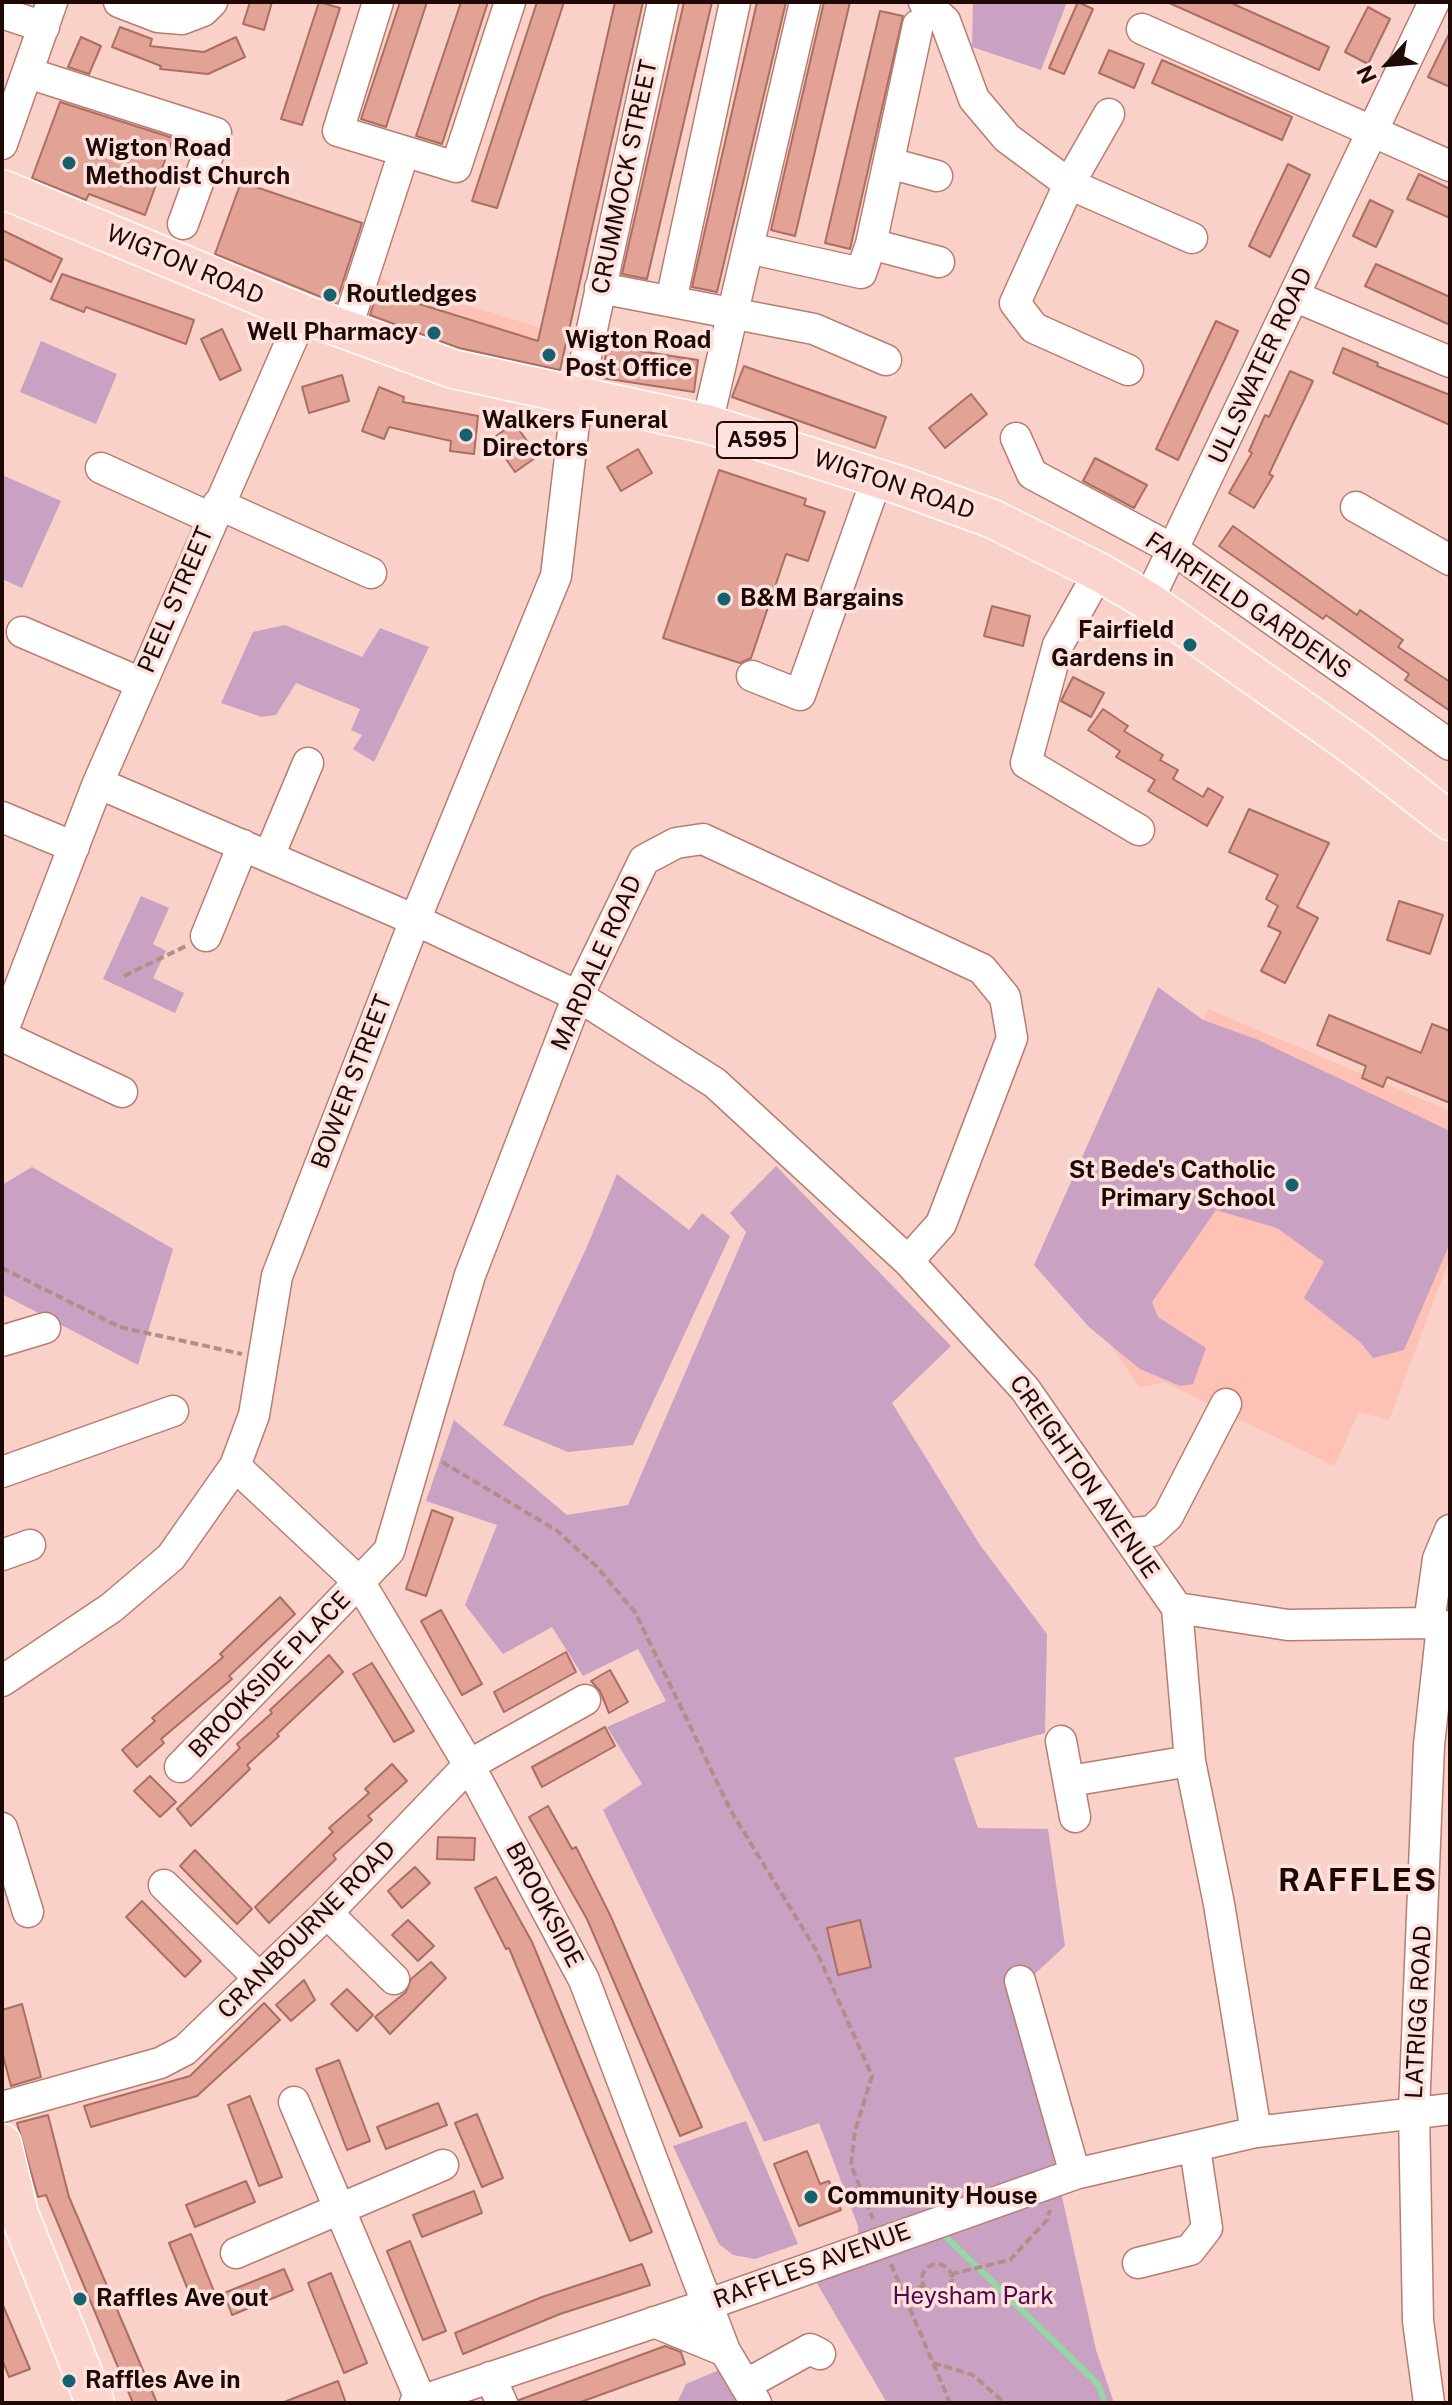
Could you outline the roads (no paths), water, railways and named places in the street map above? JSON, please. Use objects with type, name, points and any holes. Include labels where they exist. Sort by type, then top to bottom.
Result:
[{"type":"main road","name":"WIGTON ROAD","points":[[2,189],[303,314],[453,369],[707,424],[993,519],[1099,572],[1148,601],[1355,747],[1450,821]]},
{"type":"main road","points":[[2,2143],[19,2214],[89,2401]]},
{"type":"street","points":[[119,2],[158,17],[182,19],[203,11],[212,2]]},
{"type":"street","points":[[378,2],[338,131],[456,167],[510,2]]},
{"type":"street","name":"CRUMMOCK STREET","points":[[577,398],[663,2]]},
{"type":"street","points":[[671,301],[735,2]]},
{"type":"street","points":[[707,424],[805,2]]},
{"type":"street","name":"ULLSWATER ROAD","points":[[1148,601],[1434,2]]},
{"type":"street","points":[[2,13],[48,14],[2,144]]},
{"type":"street","points":[[748,248],[861,273],[871,244],[921,13],[945,21],[974,99],[1007,138],[1069,184],[1192,238]]},
{"type":"street","points":[[1142,29],[1450,166]]},
{"type":"street","points":[[28,73],[216,133],[183,224]]},
{"type":"street","points":[[1109,114],[1069,184],[1015,303],[1034,328],[1128,370]]},
{"type":"street","points":[[346,330],[404,152]]},
{"type":"street","points":[[889,163],[937,176]]},
{"type":"street","points":[[871,244],[939,262]]},
{"type":"street","points":[[600,288],[814,329],[886,360]]},
{"type":"street","points":[[1294,296],[1450,362]]},
{"type":"street","name":"PEEL STREET","points":[[122,1092],[2,1035],[98,783],[303,314]]},
{"type":"street","name":"BOWER STREET","points":[[2,1681],[111,1608],[171,1557],[235,1466],[254,1415],[277,1276],[415,920],[556,576],[577,398]]},
{"type":"street","name":"FAIRFIELD GARDENS","points":[[1016,438],[1032,474],[1174,550],[1450,745]]},
{"type":"street","name":"PEEL STREET","points":[[101,468],[371,573]]},
{"type":"street","points":[[752,676],[800,695],[877,478]]},
{"type":"street","points":[[1356,507],[1450,560]]},
{"type":"street","points":[[1099,572],[1058,645],[1026,763],[1139,830]]},
{"type":"street","name":"PEEL STREET","points":[[22,632],[141,683]]},
{"type":"street","points":[[206,936],[308,763]]},
{"type":"street","name":"CREIGHTON AVENUE","points":[[98,783],[415,920],[578,996],[715,1083],[908,1261],[1025,1389],[1177,1608],[1190,1761],[1219,1904],[1256,2132]]},
{"type":"street","points":[[2,817],[74,847]]},
{"type":"street","name":"MARDALE ROAD","points":[[360,1583],[389,1551],[470,1275],[578,996],[644,860],[676,843],[703,839],[982,969],[1005,997],[1012,1038],[941,1224],[908,1261]]},
{"type":"street","points":[[2,1341],[45,1328]]},
{"type":"street","points":[[1126,1534],[1152,1531],[1168,1516],[1226,1404]]},
{"type":"street","points":[[2,1472],[173,1411]]},
{"type":"street","name":"BROOKSIDE","points":[[235,1466],[360,1583],[469,1765],[584,1980],[725,2351],[750,2394]]},
{"type":"street","name":"LATRIGG ROAD","points":[[1429,2403],[1418,2321],[1414,2111],[1438,1836],[1429,1745],[1440,1625],[1438,1559],[1450,1530]]},
{"type":"street","points":[[2,1555],[30,1545]]},
{"type":"street","name":"BROOKSIDE PLACE","points":[[180,1767],[360,1583]]},
{"type":"street","points":[[1177,1608],[1288,1625],[1440,1625]]},
{"type":"street","name":"CRANBOURNE ROAD","points":[[2,2107],[160,2063],[185,2050],[327,1913],[469,1765],[585,1700]]},
{"type":"street","points":[[1061,1741],[1075,1817]]},
{"type":"street","points":[[1070,1781],[1190,1761]]},
{"type":"street","points":[[2,1828],[28,1912]]},
{"type":"street","points":[[164,1885],[259,1978]]},
{"type":"street","points":[[327,1913],[394,1979]]},
{"type":"street","points":[[1020,1981],[1075,2174]]},
{"type":"street","points":[[294,2102],[340,2207],[418,2402]]},
{"type":"street","name":"RAFFLES AVENUE","points":[[418,2402],[496,2390],[654,2322],[1075,2174],[1256,2132],[1450,2109]]},
{"type":"street","points":[[1138,2263],[1190,2250],[1207,2228],[1195,2148]]},
{"type":"street","points":[[236,2253],[443,2165]]},
{"type":"street","points":[[654,2322],[725,2351]]},
{"type":"street","points":[[750,2394],[814,2347]]},
{"type":"waterway","points":[[940,2231],[1098,2384],[1105,2403]]},
{"type":"place","name":"Wigton Road Methodist Church","points":[[69,163]]},
{"type":"place","name":"Routledges","points":[[330,295]]},
{"type":"place","name":"Well Pharmacy","points":[[434,333]]},
{"type":"place","name":"Wigton Road Post Office","points":[[549,355]]},
{"type":"place","name":"Walkers Funeral Directors","points":[[466,435]]},
{"type":"place","name":"B&M Bargains","points":[[724,599]]},
{"type":"place","name":"Fairfield Gardens in","points":[[1190,645]]},
{"type":"place","name":"St Bede's Catholic Primary School","points":[[1292,1185]]},
{"type":"place","name":"Community House","points":[[811,2197]]},
{"type":"place","name":"Raffles Ave out","points":[[80,2299]]},
{"type":"place","name":"Raffles Ave in","points":[[69,2381]]},
{"type":"district","name":"RAFFLES","points":[[1358,1881]]},
{"type":"park label","name":"Heysham Park","points":[[973,2297]]}]
